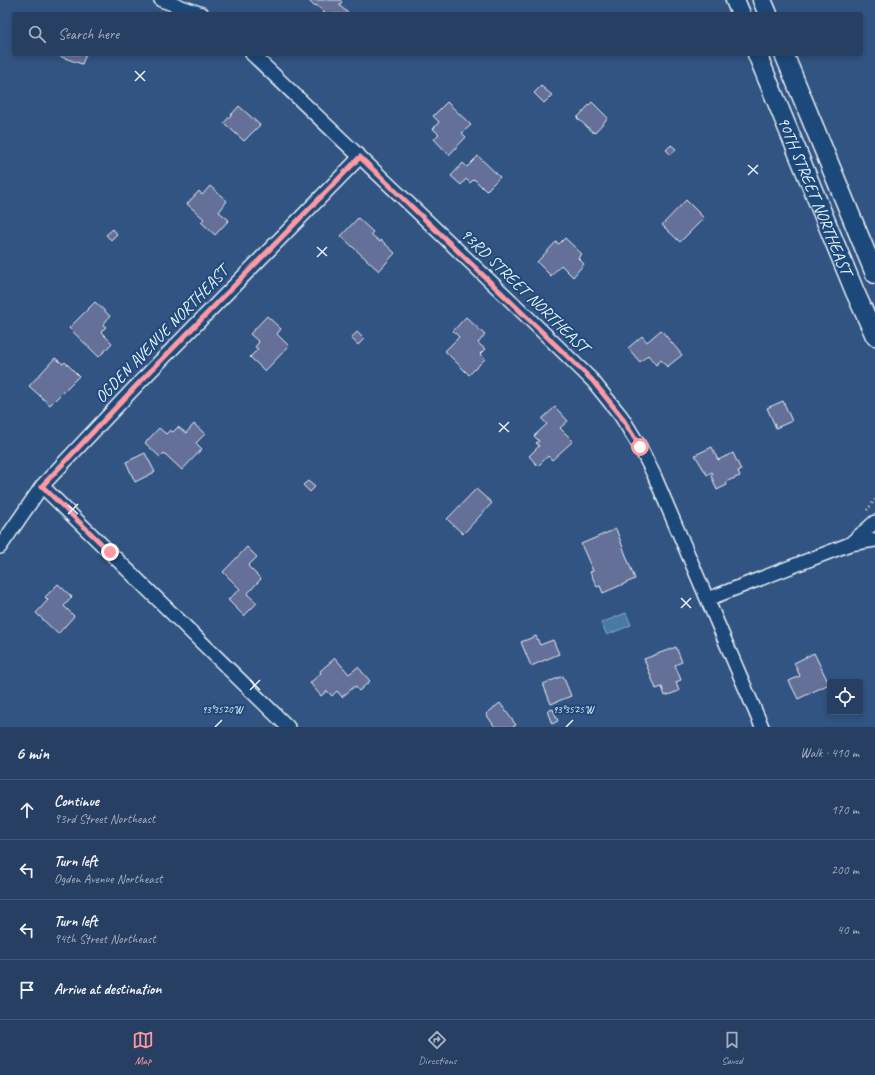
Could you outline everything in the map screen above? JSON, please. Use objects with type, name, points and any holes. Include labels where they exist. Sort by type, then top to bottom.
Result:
[{"type":"main road","points":[[735,0],[740,12]]},
{"type":"main road","points":[[762,0],[767,12]]},
{"type":"main road","name":"90TH STREET NORTHEAST","points":[[758,56],[855,292],[875,336]]},
{"type":"main road","name":"90TH STREET NORTHEAST","points":[[785,56],[875,274]]},
{"type":"street","points":[[162,0],[196,12]]},
{"type":"street","name":"93RD STREET NORTHEAST","points":[[254,56],[592,380],[621,416],[640,447],[654,475],[762,727]]},
{"type":"street","name":"OGDEN AVENUE NORTHEAST","points":[[0,547],[42,486],[138,384],[360,157]]},
{"type":"street","points":[[42,486],[288,727]]},
{"type":"street","points":[[850,544],[875,522]]},
{"type":"street","points":[[708,599],[850,544],[875,540]]},
{"type":"water","points":[[626,613],[631,625],[607,635],[601,623]]},
{"type":"building","points":[[308,0],[340,0],[342,2],[339,5],[347,12],[324,12],[316,5],[314,6]]},
{"type":"building","points":[[59,56],[85,56],[82,64]]},
{"type":"building","points":[[541,86],[552,95],[544,103],[534,93]]},
{"type":"building","points":[[447,102],[471,125],[462,133],[466,137],[449,155],[434,139],[439,134],[433,129],[439,122],[433,116]]},
{"type":"building","points":[[592,102],[608,118],[594,133],[577,118]]},
{"type":"building","points":[[239,106],[260,125],[244,141],[224,123]]},
{"type":"building","points":[[671,145],[676,149],[671,155],[666,150]]},
{"type":"building","points":[[478,156],[500,177],[486,191],[474,179],[470,183],[466,179],[461,185],[451,176],[463,163],[467,167]]},
{"type":"building","points":[[210,186],[227,201],[219,212],[229,220],[215,235],[201,222],[204,219],[187,204],[199,191],[202,195]]},
{"type":"building","points":[[686,200],[704,218],[680,242],[662,225]]},
{"type":"building","points":[[358,218],[373,232],[371,234],[380,242],[381,240],[395,253],[379,271],[341,236]]},
{"type":"building","points":[[113,229],[117,234],[111,240],[106,235]]},
{"type":"building","points":[[565,238],[582,254],[578,258],[584,264],[573,277],[561,265],[551,276],[537,262],[556,242],[559,244]]},
{"type":"building","points":[[95,302],[110,316],[103,325],[106,327],[101,332],[112,343],[99,357],[69,328]]},
{"type":"building","points":[[267,316],[281,329],[277,334],[289,346],[265,371],[250,357],[258,349],[255,347],[259,342],[250,334]]},
{"type":"building","points":[[466,317],[485,335],[478,343],[485,349],[480,354],[485,359],[469,375],[445,351],[459,337],[453,331]]},
{"type":"building","points":[[661,330],[682,355],[667,367],[661,360],[656,365],[648,355],[640,362],[628,348],[642,336],[647,342]]},
{"type":"building","points":[[357,332],[364,339],[358,345],[351,338]]},
{"type":"building","points":[[55,358],[63,364],[65,362],[79,376],[50,405],[29,386]]},
{"type":"building","points":[[783,401],[792,421],[776,428],[767,408]]},
{"type":"building","points":[[555,407],[568,421],[560,428],[573,441],[552,460],[548,456],[538,466],[529,456],[539,446],[536,443],[539,441],[534,436],[547,424],[542,419]]},
{"type":"building","points":[[194,424],[205,434],[196,443],[202,449],[182,470],[164,453],[160,457],[145,443],[159,428],[166,434],[170,430],[173,432],[178,427],[186,433]]},
{"type":"building","points":[[712,447],[718,460],[733,453],[741,470],[738,471],[740,476],[725,482],[727,485],[717,490],[711,475],[713,474],[712,472],[707,475],[695,455]]},
{"type":"building","points":[[145,453],[155,472],[135,482],[126,462]]},
{"type":"building","points":[[308,481],[315,487],[310,492],[303,485]]},
{"type":"building","points":[[476,489],[492,503],[463,534],[447,519]]},
{"type":"building","points":[[616,529],[635,579],[603,593],[600,586],[597,587],[590,572],[593,571],[581,544]]},
{"type":"building","points":[[247,547],[257,557],[248,566],[261,579],[247,594],[257,603],[244,616],[228,600],[240,589],[223,572]]},
{"type":"building","points":[[58,584],[72,597],[64,606],[74,616],[58,634],[36,613],[48,600],[45,597]]},
{"type":"building","points":[[536,636],[540,645],[553,640],[559,654],[531,666],[521,642]]},
{"type":"building","points":[[676,647],[682,662],[675,665],[681,680],[676,682],[679,691],[665,696],[662,687],[656,689],[644,659]]},
{"type":"building","points":[[814,653],[827,680],[827,685],[798,699],[789,681],[800,676],[794,663]]},
{"type":"building","points":[[335,658],[349,674],[358,667],[370,681],[359,691],[355,686],[342,697],[337,691],[332,696],[327,691],[321,696],[310,683],[321,673],[320,671]]},
{"type":"building","points":[[563,676],[571,696],[551,704],[543,684]]},
{"type":"building","points":[[500,703],[516,725],[513,727],[495,727],[486,714]]},
{"type":"building","points":[[553,709],[558,721],[552,724],[547,711]]},
{"type":"route","points":[[110,552],[42,486],[109,414],[360,157],[592,380],[621,416],[640,447]]}]
